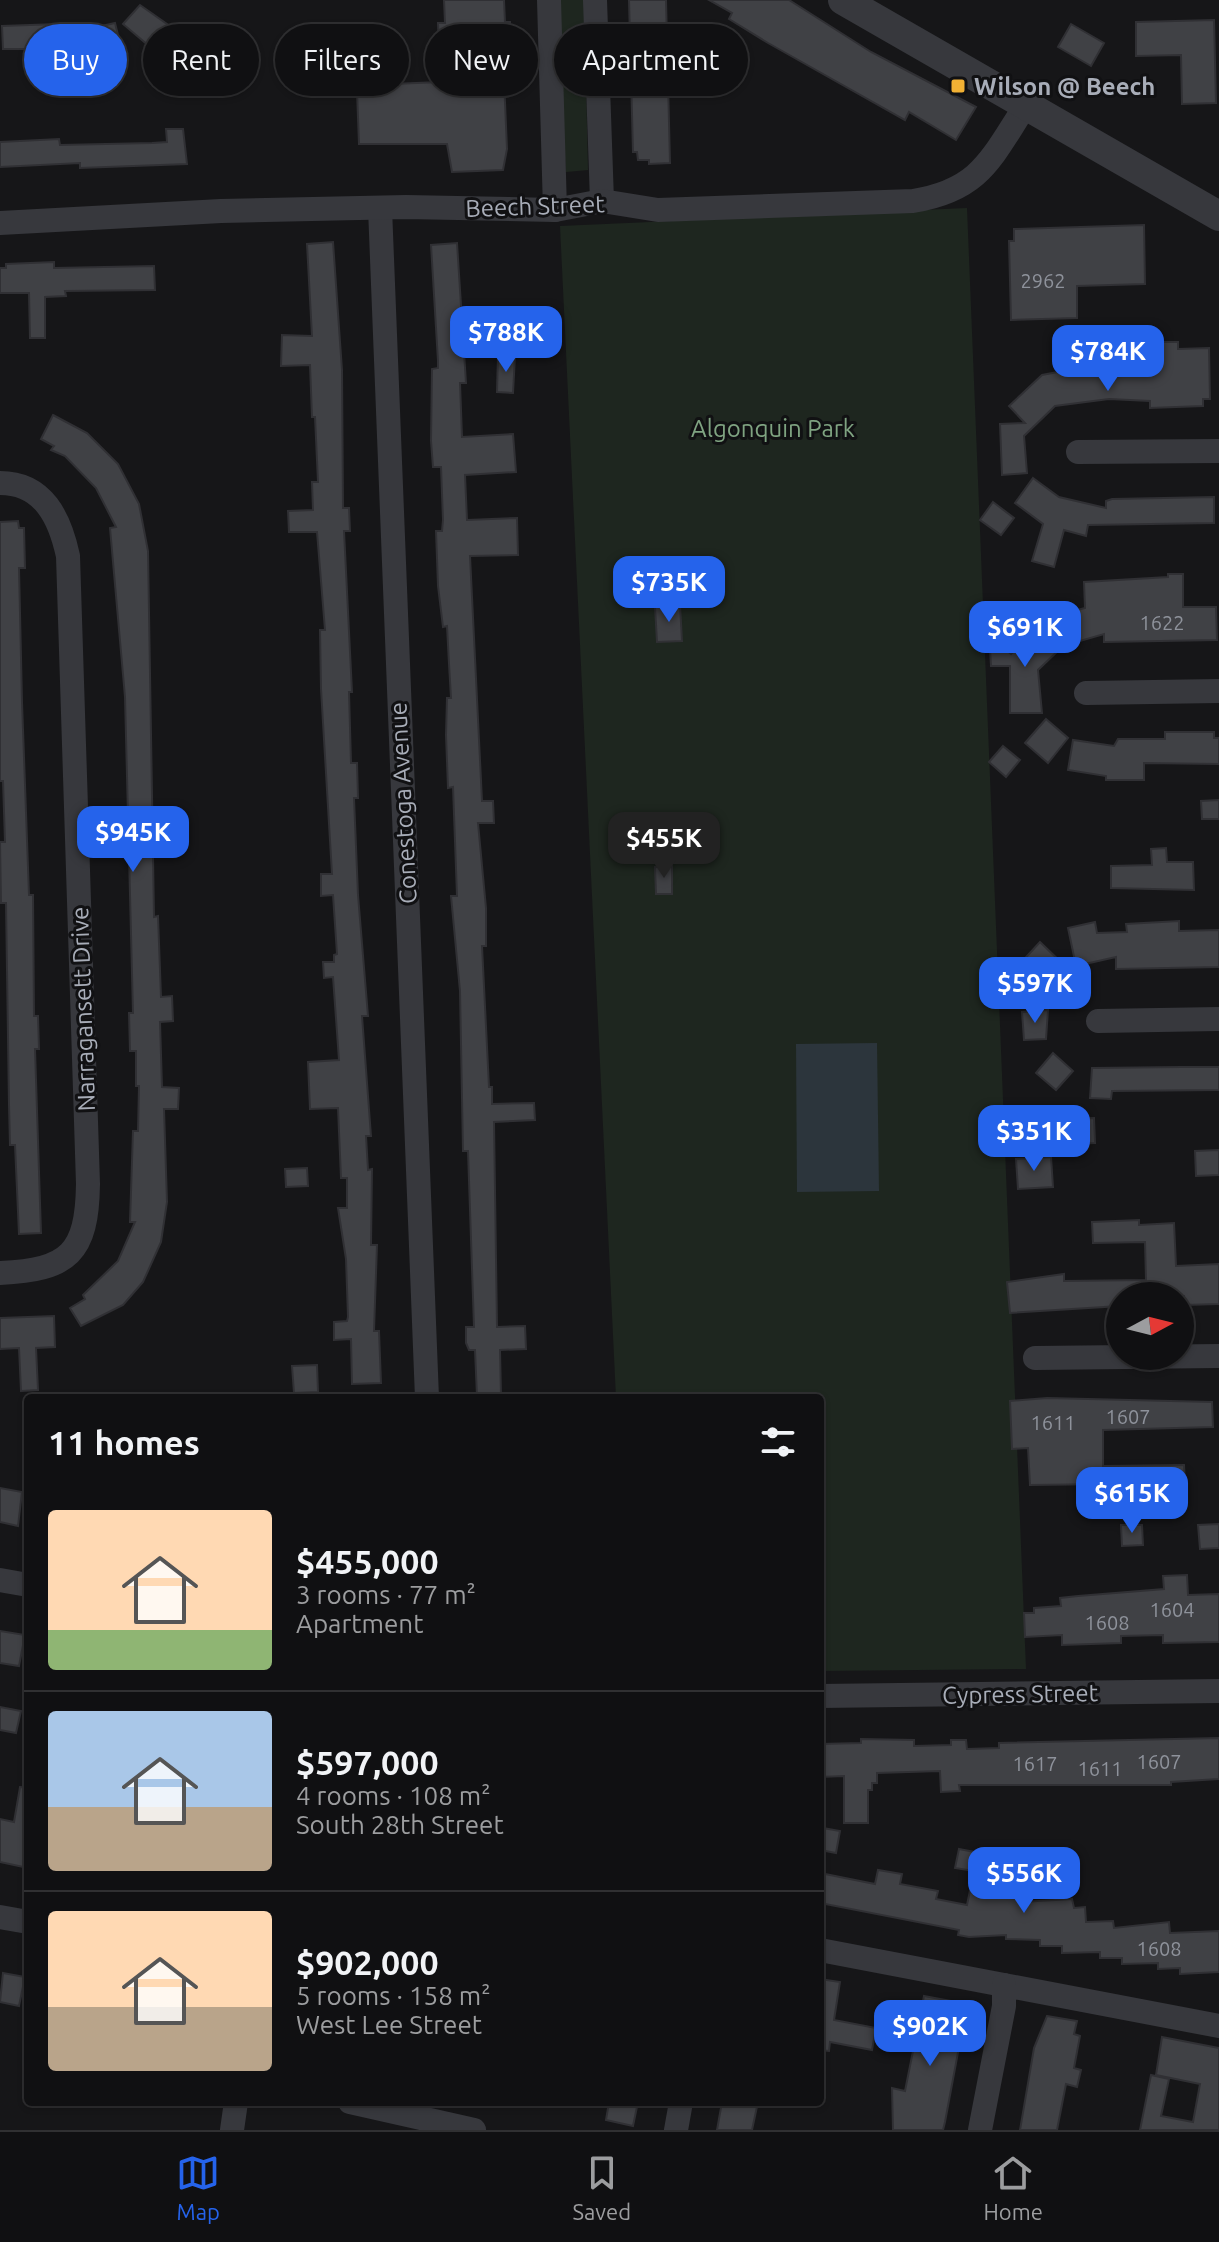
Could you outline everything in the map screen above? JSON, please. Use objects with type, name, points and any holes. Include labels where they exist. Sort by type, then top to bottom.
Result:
[{"type":"street","points":[[549,0],[555,210]]},
{"type":"street","points":[[595,0],[602,201]]},
{"type":"street","points":[[843,0],[1219,216]]},
{"type":"street","name":"Beech Street","points":[[0,223],[221,211],[380,208],[555,210],[602,201],[658,210],[913,201],[942,196],[968,184],[988,163],[1026,105]]},
{"type":"street","name":"Conestoga Avenue","points":[[380,208],[427,1394]]},
{"type":"street","points":[[1078,452],[1219,451]]},
{"type":"street","name":"Narragansett Drive","points":[[0,483],[22,487],[40,496],[54,511],[68,556],[88,1218],[73,1250],[41,1269],[0,1273]]},
{"type":"street","points":[[1086,693],[1219,691]]},
{"type":"street","points":[[1098,1021],[1219,1019]]},
{"type":"street","points":[[1035,1358],[1219,1356]]},
{"type":"street","points":[[0,1580],[24,1584]]},
{"type":"street","name":"Cypress Street","points":[[824,1696],[1219,1691]]},
{"type":"street","points":[[0,1917],[24,1921]]},
{"type":"street","points":[[824,1951],[1219,2026]]},
{"type":"street","points":[[980,2130],[1004,2006],[1004,1985]]},
{"type":"street","points":[[232,2130],[235,2106]]},
{"type":"street","points":[[368,2106],[474,2130]]},
{"type":"street","points":[[676,2130],[680,2106]]},
{"type":"green space","points":[[554,0],[584,0],[585,24],[556,24]]},
{"type":"green space","points":[[561,96],[586,96],[588,170],[566,172]]},
{"type":"green space","name":"Algonquin Park","points":[[967,208],[1026,1669],[824,1671],[824,1394],[616,1394],[560,226]]},
{"type":"shaded area","points":[[877,1043],[879,1191],[797,1192],[796,1044]]},
{"type":"building","points":[[444,0],[504,0],[505,22],[510,24],[438,24],[445,23]]},
{"type":"building","points":[[629,0],[666,0],[667,24],[630,24]]},
{"type":"building","points":[[709,0],[789,0],[871,52],[976,107],[956,140],[909,112],[905,120],[768,43],[748,31],[748,24],[737,24],[729,19],[732,13]]},
{"type":"building","points":[[140,5],[167,24],[143,24],[143,41],[127,24],[123,24]]},
{"type":"building","points":[[1214,20],[1216,103],[1182,104],[1181,55],[1136,56],[1136,22]]},
{"type":"building","points":[[1071,24],[1104,43],[1091,66],[1058,47]]},
{"type":"building","points":[[24,25],[24,49],[3,49],[2,26]]},
{"type":"building","points":[[409,83],[425,83],[425,96],[505,96],[507,149],[503,170],[452,172],[447,144],[359,144],[357,96],[409,96]]},
{"type":"building","points":[[632,96],[668,96],[670,163],[649,164],[649,160],[638,160],[637,152],[633,152]]},
{"type":"building","points":[[166,129],[183,129],[187,164],[80,168],[80,163],[0,167],[0,142],[59,139],[60,145],[167,142]]},
{"type":"building","points":[[1144,225],[1145,284],[1077,286],[1077,318],[1011,320],[1009,241],[1014,241],[1014,229]]},
{"type":"building","points":[[333,242],[342,370],[343,508],[349,508],[350,531],[344,531],[352,692],[349,692],[351,763],[357,763],[358,798],[354,798],[358,895],[368,1016],[362,1016],[371,1136],[366,1136],[368,1170],[372,1169],[371,1245],[377,1245],[374,1331],[379,1331],[381,1383],[352,1384],[351,1339],[334,1340],[334,1322],[347,1321],[348,1317],[346,1259],[338,1208],[347,1208],[347,1178],[341,1178],[338,1108],[310,1109],[308,1062],[339,1060],[333,977],[324,978],[323,962],[334,962],[334,955],[337,954],[333,895],[321,896],[321,874],[332,874],[321,689],[320,630],[325,630],[317,532],[289,532],[288,511],[313,510],[312,482],[318,482],[315,417],[312,417],[310,365],[281,366],[282,335],[312,336],[307,244]]},
{"type":"building","points":[[457,243],[466,383],[460,383],[462,437],[513,434],[516,472],[465,475],[467,520],[517,518],[518,555],[470,556],[482,801],[493,801],[494,823],[478,823],[486,908],[486,946],[482,946],[489,1087],[492,1087],[492,1104],[534,1103],[535,1120],[494,1122],[497,1327],[525,1326],[526,1349],[500,1350],[501,1394],[477,1394],[475,1350],[469,1350],[466,1343],[466,1327],[474,1327],[468,1151],[463,1151],[460,991],[451,896],[457,896],[453,787],[448,788],[446,735],[447,698],[451,698],[447,626],[443,627],[438,586],[436,531],[442,531],[443,520],[441,467],[433,467],[431,441],[432,369],[438,368],[438,361],[431,245]]},
{"type":"building","points":[[54,262],[54,268],[154,266],[155,290],[65,291],[66,296],[45,297],[45,338],[30,338],[29,293],[0,293],[0,268],[6,268],[6,264]]},
{"type":"building","points":[[1178,342],[1178,349],[1209,348],[1210,399],[1203,399],[1203,406],[1150,408],[1150,401],[1109,399],[1055,406],[1024,436],[1027,473],[1002,475],[1000,424],[1025,423],[1009,406],[1042,375],[1100,364],[1118,364],[1118,369],[1153,369],[1153,345]]},
{"type":"building","points":[[498,355],[515,356],[513,393],[497,392]]},
{"type":"building","points":[[53,415],[87,433],[118,464],[139,504],[148,551],[154,917],[158,916],[161,997],[172,996],[173,1021],[160,1022],[162,1087],[179,1088],[178,1109],[164,1109],[167,1202],[161,1242],[143,1282],[123,1305],[81,1326],[70,1308],[85,1299],[83,1295],[118,1261],[135,1222],[130,1222],[133,1131],[138,1131],[139,1086],[136,1086],[136,1051],[130,1051],[129,1013],[133,1013],[125,697],[110,528],[116,527],[96,488],[65,456],[51,450],[54,446],[41,439]]},
{"type":"building","points":[[1033,478],[1059,497],[1106,508],[1106,501],[1112,499],[1214,497],[1214,523],[1088,525],[1086,536],[1064,530],[1054,567],[1032,561],[1043,524],[1015,503]]},
{"type":"building","points":[[993,502],[1014,518],[1001,535],[980,520]]},
{"type":"building","points":[[18,521],[19,528],[24,528],[25,568],[19,568],[22,702],[29,895],[33,895],[34,1016],[38,1016],[39,1049],[35,1049],[41,1233],[19,1234],[15,1145],[10,1145],[6,903],[1,903],[0,842],[5,842],[3,781],[0,781],[0,522]]},
{"type":"building","points":[[1168,574],[1183,574],[1183,607],[1216,607],[1217,640],[1104,642],[1104,634],[1066,645],[1058,615],[1085,608],[1084,582],[1168,577]]},
{"type":"building","points":[[680,605],[682,641],[657,642],[655,607]]},
{"type":"building","points":[[1039,626],[1061,648],[1038,670],[1042,713],[1010,713],[1010,666],[991,666],[989,632],[1011,654]]},
{"type":"building","points":[[1046,719],[1068,738],[1048,763],[1025,743]]},
{"type":"building","points":[[1165,732],[1214,732],[1214,738],[1219,738],[1219,764],[1144,763],[1144,780],[1106,780],[1106,776],[1068,770],[1073,740],[1114,746],[1118,739],[1165,739]]},
{"type":"building","points":[[1003,746],[1020,760],[1006,777],[989,762]]},
{"type":"building","points":[[1219,800],[1219,819],[1202,819],[1201,801]]},
{"type":"building","points":[[1166,848],[1167,862],[1193,862],[1194,890],[1111,888],[1111,866],[1152,865],[1151,849]]},
{"type":"building","points":[[672,866],[672,894],[656,894],[655,867]]},
{"type":"building","points":[[1179,921],[1179,931],[1219,930],[1219,967],[1116,969],[1116,957],[1076,966],[1068,928],[1095,922],[1097,933],[1127,932],[1126,924]]},
{"type":"building","points":[[1040,942],[1067,968],[1054,971],[1064,980],[1050,995],[1018,966]]},
{"type":"building","points":[[1048,1010],[1046,1039],[1024,1040],[1022,1012]]},
{"type":"building","points":[[1053,1053],[1073,1071],[1056,1090],[1036,1073]]},
{"type":"building","points":[[1219,1067],[1219,1090],[1112,1091],[1111,1099],[1090,1098],[1092,1068]]},
{"type":"building","points":[[1094,1118],[1095,1143],[1070,1144],[1069,1119]]},
{"type":"building","points":[[1219,1150],[1219,1175],[1196,1176],[1195,1151]]},
{"type":"building","points":[[1051,1157],[1053,1187],[1018,1189],[1016,1159]]},
{"type":"building","points":[[307,1168],[308,1186],[286,1187],[285,1169]]},
{"type":"building","points":[[1139,1220],[1139,1225],[1174,1223],[1176,1266],[1219,1264],[1219,1304],[1194,1305],[1194,1282],[1106,1282],[1106,1307],[1010,1313],[1007,1282],[1064,1274],[1064,1281],[1146,1280],[1145,1242],[1093,1243],[1092,1222]]},
{"type":"building","points":[[54,1316],[55,1347],[36,1348],[38,1390],[21,1391],[19,1348],[0,1349],[0,1318]]},
{"type":"building","points":[[317,1365],[318,1392],[294,1393],[292,1366]]},
{"type":"building","points":[[1047,1398],[1212,1402],[1213,1427],[1103,1430],[1103,1466],[1184,1465],[1185,1483],[1030,1485],[1028,1448],[1012,1449],[1010,1401]]},
{"type":"building","points":[[0,1488],[22,1492],[18,1526],[0,1522]]},
{"type":"building","points":[[1219,1524],[1219,1548],[1200,1549],[1198,1525]]},
{"type":"building","points":[[1121,1525],[1142,1525],[1143,1545],[1122,1546]]},
{"type":"building","points":[[1187,1575],[1188,1595],[1219,1594],[1219,1642],[1163,1643],[1163,1635],[1121,1636],[1121,1643],[1062,1645],[1062,1635],[1025,1637],[1024,1613],[1034,1613],[1034,1608],[1061,1606],[1060,1598],[1164,1589],[1163,1576]]},
{"type":"building","points":[[0,1631],[24,1635],[19,1666],[0,1663]]},
{"type":"building","points":[[0,1707],[21,1711],[16,1733],[0,1730]]},
{"type":"building","points":[[1219,1738],[1219,1779],[1171,1782],[1171,1785],[959,1785],[960,1791],[941,1792],[940,1771],[877,1773],[877,1783],[872,1783],[872,1790],[868,1790],[868,1823],[844,1823],[844,1776],[824,1777],[824,1744],[861,1743],[861,1739],[914,1740],[914,1746],[951,1745],[951,1740],[966,1740],[967,1749],[999,1748],[999,1743]]},
{"type":"building","points":[[20,1787],[24,1788],[24,1867],[0,1862],[0,1819],[14,1822]]},
{"type":"building","points":[[824,1828],[840,1831],[836,1853],[824,1851]]},
{"type":"building","points":[[959,1849],[1001,1857],[1003,1849],[1022,1853],[1022,1856],[1043,1855],[1044,1871],[1020,1872],[1021,1902],[1072,1899],[1074,1908],[1085,1907],[1086,1922],[1113,1921],[1114,1928],[1169,1922],[1170,1933],[1219,1931],[1219,1972],[1180,1974],[1180,1968],[1158,1969],[1158,1963],[1122,1964],[1122,1958],[1100,1958],[1100,1952],[1062,1953],[1062,1946],[1040,1946],[1040,1940],[1006,1939],[1006,1935],[969,1937],[958,1935],[959,1930],[824,1904],[825,1874],[875,1884],[878,1870],[902,1874],[900,1884],[938,1891],[936,1899],[967,1905],[974,1871],[955,1868]]},
{"type":"building","points":[[3,1973],[24,1977],[19,2006],[0,2002]]},
{"type":"building","points":[[824,1980],[840,1982],[834,2020],[876,2028],[872,2050],[830,2042],[829,2051],[824,2050]]},
{"type":"building","points":[[924,1996],[962,2003],[959,2014],[965,2015],[945,2122],[943,2130],[893,2130],[892,2088],[905,2091]]},
{"type":"building","points":[[1047,2016],[1077,2021],[1074,2034],[1080,2036],[1074,2068],[1081,2070],[1077,2087],[1066,2084],[1057,2130],[1020,2130],[1034,2048]]},
{"type":"building","points":[[1162,2037],[1219,2048],[1219,2130],[1140,2130],[1151,2075],[1169,2079],[1161,2116],[1193,2122],[1200,2084],[1156,2075]]},
{"type":"building","points":[[608,2106],[637,2106],[633,2126],[606,2120]]},
{"type":"building","points":[[721,2106],[757,2106],[752,2130],[717,2130]]},
{"type":"place","name":"Wilson @ Beech","points":[[958,86]]}]
